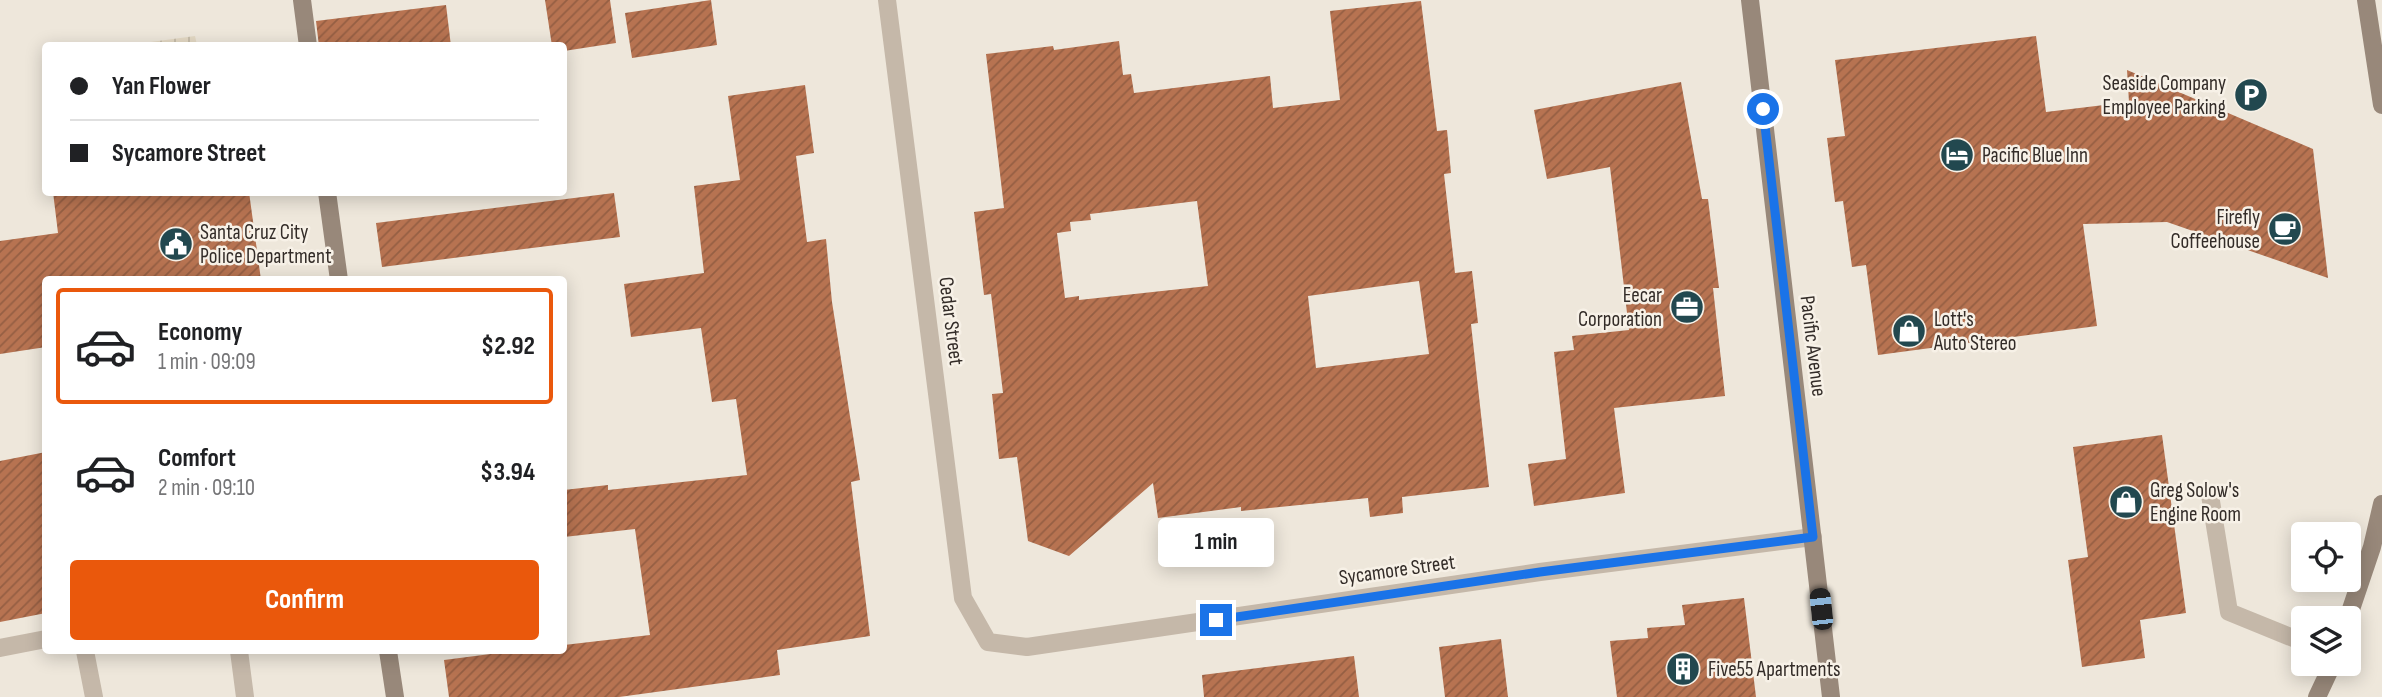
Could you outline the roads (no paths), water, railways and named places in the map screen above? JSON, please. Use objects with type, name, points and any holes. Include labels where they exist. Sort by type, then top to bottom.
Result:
[{"type":"street","points":[[302,0],[307,42]]},
{"type":"street","name":"Cedar Street","points":[[888,0],[963,598],[988,642]]},
{"type":"street","name":"Pacific Avenue","points":[[1750,0],[1831,697]]},
{"type":"street","points":[[2366,0],[2382,105]]},
{"type":"street","points":[[328,196],[338,276]]},
{"type":"street","points":[[2210,495],[2229,612],[2291,637]]},
{"type":"street","points":[[2352,606],[2372,547],[2382,504]]},
{"type":"street","name":"Sycamore Street","points":[[988,642],[1027,647],[1540,572],[1813,537]]},
{"type":"street","points":[[0,648],[42,640]]},
{"type":"street","points":[[86,654],[94,697]]},
{"type":"street","points":[[239,654],[244,697]]},
{"type":"street","points":[[388,654],[395,697]]},
{"type":"street","points":[[2317,697],[2327,676]]},
{"type":"place","name":"Seaside Company Employee Parking","points":[[2251,95]]},
{"type":"place","name":"Pacific Blue Inn","points":[[1957,155]]},
{"type":"place","name":"Firefly Coffeehouse","points":[[2285,229]]},
{"type":"place","name":"Santa Cruz City Police Department","points":[[176,244]]},
{"type":"place","name":"Eecar Corporation","points":[[1687,307]]},
{"type":"place","name":"Lott's Auto Stereo","points":[[1909,331]]},
{"type":"place","name":"Greg Solow's Engine Room","points":[[2126,502]]},
{"type":"place","name":"Five55 Apartments","points":[[1683,669]]}]
